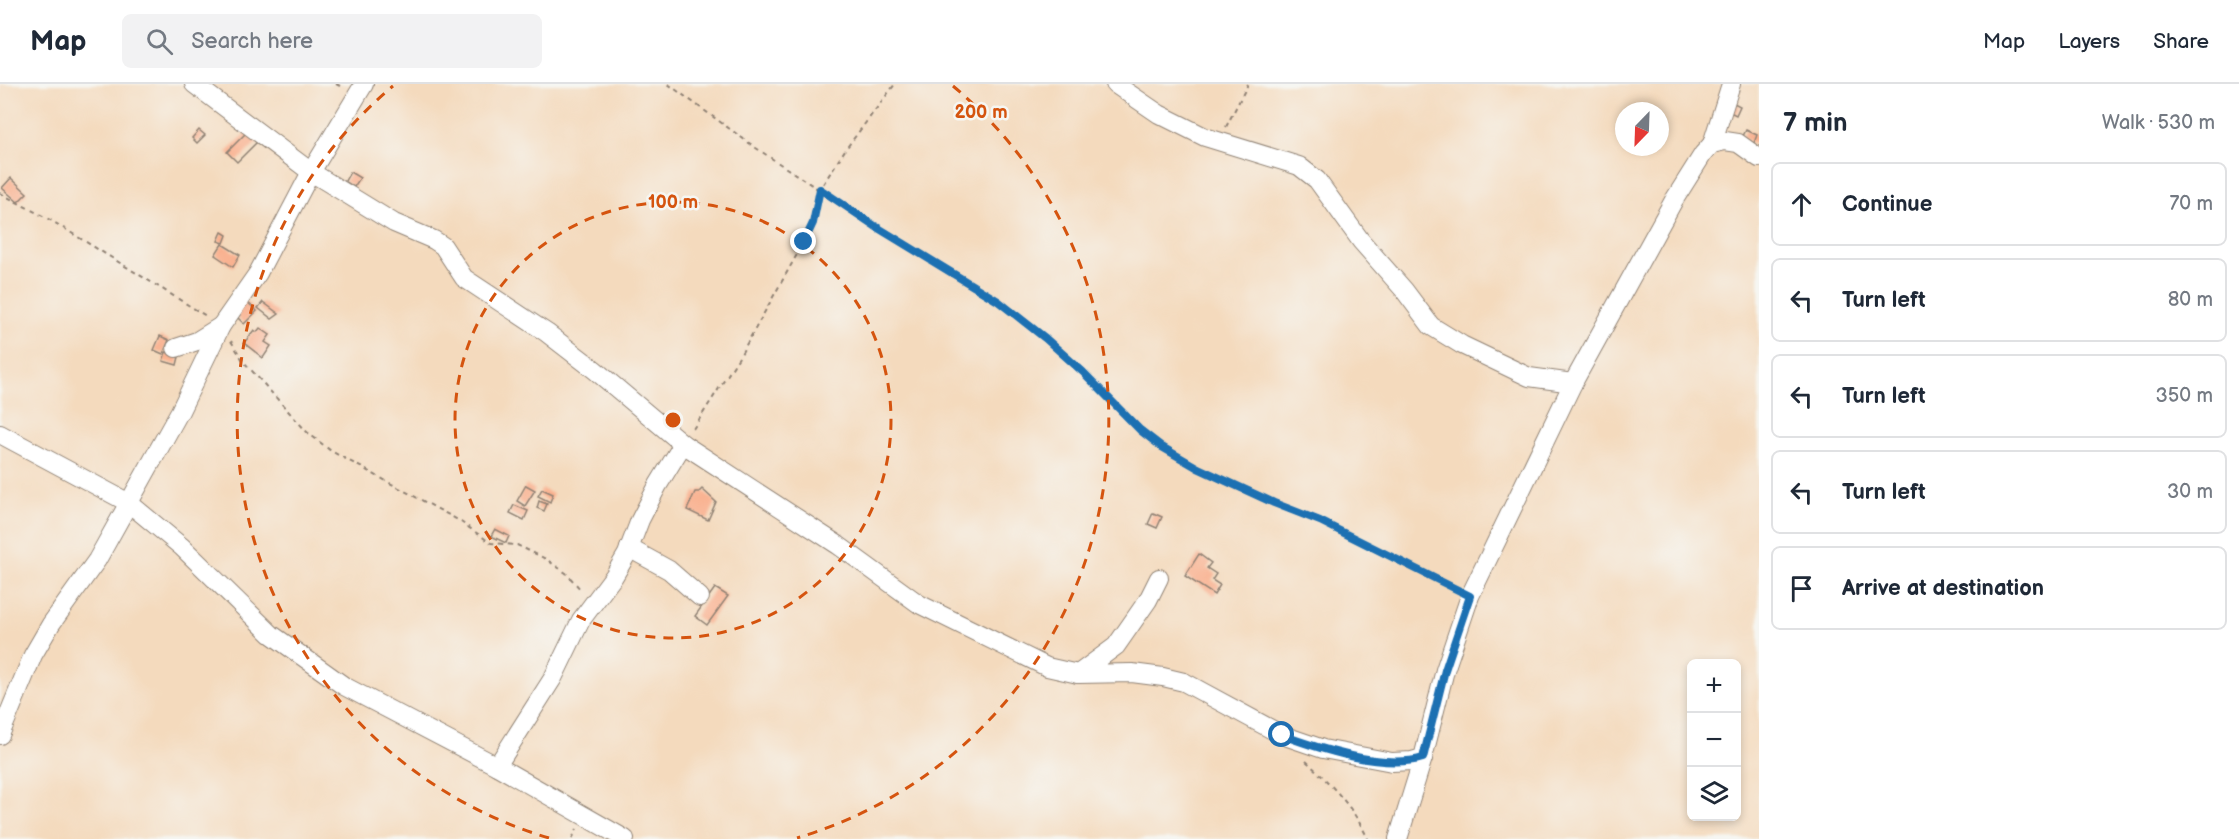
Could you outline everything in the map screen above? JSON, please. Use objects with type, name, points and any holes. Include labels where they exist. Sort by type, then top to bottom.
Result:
[{"type":"street","points":[[195,84],[311,172],[394,223],[443,246],[464,278],[547,333],[683,444],[838,545],[919,604],[1047,668],[1078,674],[1132,673],[1184,682],[1282,735],[1323,749],[1392,762],[1423,758]]},
{"type":"street","points":[[0,735],[33,655],[51,624],[98,560],[180,411],[221,326],[258,273],[311,172],[364,84]]},
{"type":"street","points":[[1115,84],[1168,119],[1205,137],[1299,166],[1317,180],[1361,241],[1404,290],[1431,326],[1462,345],[1529,377],[1573,383]]},
{"type":"street","points":[[1398,839],[1423,758],[1445,670],[1470,596],[1573,383],[1674,200],[1703,154],[1712,144],[1731,84]]},
{"type":"street","points":[[1712,144],[1725,141],[1738,143],[1759,158]]},
{"type":"street","points":[[176,348],[197,341],[221,326]]},
{"type":"street","points":[[0,434],[129,503],[182,548],[271,634],[344,686],[497,766],[625,839]]},
{"type":"street","points":[[497,766],[553,678],[581,620],[614,576],[658,485],[683,444]]},
{"type":"street","points":[[629,548],[669,570],[700,597]]},
{"type":"street","points":[[1078,674],[1116,646],[1148,600],[1159,578]]},
{"type":"path","points":[[668,84],[747,142],[894,238],[998,301],[1045,338],[1083,372],[1140,430],[1162,447],[1198,468],[1274,503],[1320,521],[1470,596]]},
{"type":"path","points":[[683,444],[741,354],[804,242],[813,223],[820,189],[845,150],[895,84]]},
{"type":"path","points":[[0,193],[52,221],[221,326],[244,363],[307,432],[330,451],[458,520],[491,543],[517,545],[546,559],[573,579],[591,606]]},
{"type":"path","points":[[1300,755],[1336,790],[1364,829],[1368,839]]},
{"type":"building","points":[[1732,102],[1740,106],[1736,115],[1728,111]]},
{"type":"building","points":[[199,130],[205,135],[197,143],[192,138]]},
{"type":"building","points":[[1746,130],[1757,135],[1754,143],[1742,138]]},
{"type":"building","points":[[248,131],[258,141],[237,162],[227,152]]},
{"type":"building","points":[[350,172],[360,178],[354,187],[345,181]]},
{"type":"building","points":[[11,178],[27,193],[18,202],[2,188]]},
{"type":"building","points":[[222,232],[227,235],[224,243],[218,241]]},
{"type":"building","points":[[222,244],[240,255],[233,267],[215,255]]},
{"type":"building","points":[[246,301],[257,311],[244,324],[234,314]]},
{"type":"building","points":[[263,302],[279,314],[272,319],[258,308]]},
{"type":"building","points":[[260,328],[270,335],[265,342],[271,346],[263,358],[244,343],[254,330],[257,332]]},
{"type":"building","points":[[160,336],[169,340],[163,354],[154,350]]},
{"type":"building","points":[[166,352],[179,357],[177,365],[163,361]]},
{"type":"building","points":[[526,485],[535,490],[525,506],[517,501]]},
{"type":"building","points":[[542,489],[553,494],[550,502],[538,496]]},
{"type":"building","points":[[702,489],[716,502],[708,520],[687,510],[695,492]]},
{"type":"building","points":[[539,501],[547,504],[544,511],[537,508]]},
{"type":"building","points":[[514,505],[528,511],[524,520],[510,513]]},
{"type":"building","points":[[1153,513],[1162,517],[1157,528],[1148,524]]},
{"type":"building","points":[[495,529],[509,536],[506,543],[491,536]]},
{"type":"building","points":[[1199,554],[1211,563],[1207,568],[1216,574],[1212,580],[1220,585],[1214,595],[1185,576]]},
{"type":"building","points":[[715,588],[728,596],[707,625],[695,616]]},
{"type":"route","points":[[804,242],[813,223],[820,189],[875,226],[998,301],[1045,338],[1083,372],[1140,430],[1162,447],[1198,468],[1274,503],[1320,521],[1470,596],[1445,670],[1423,758],[1392,762],[1323,749],[1282,735]]}]
